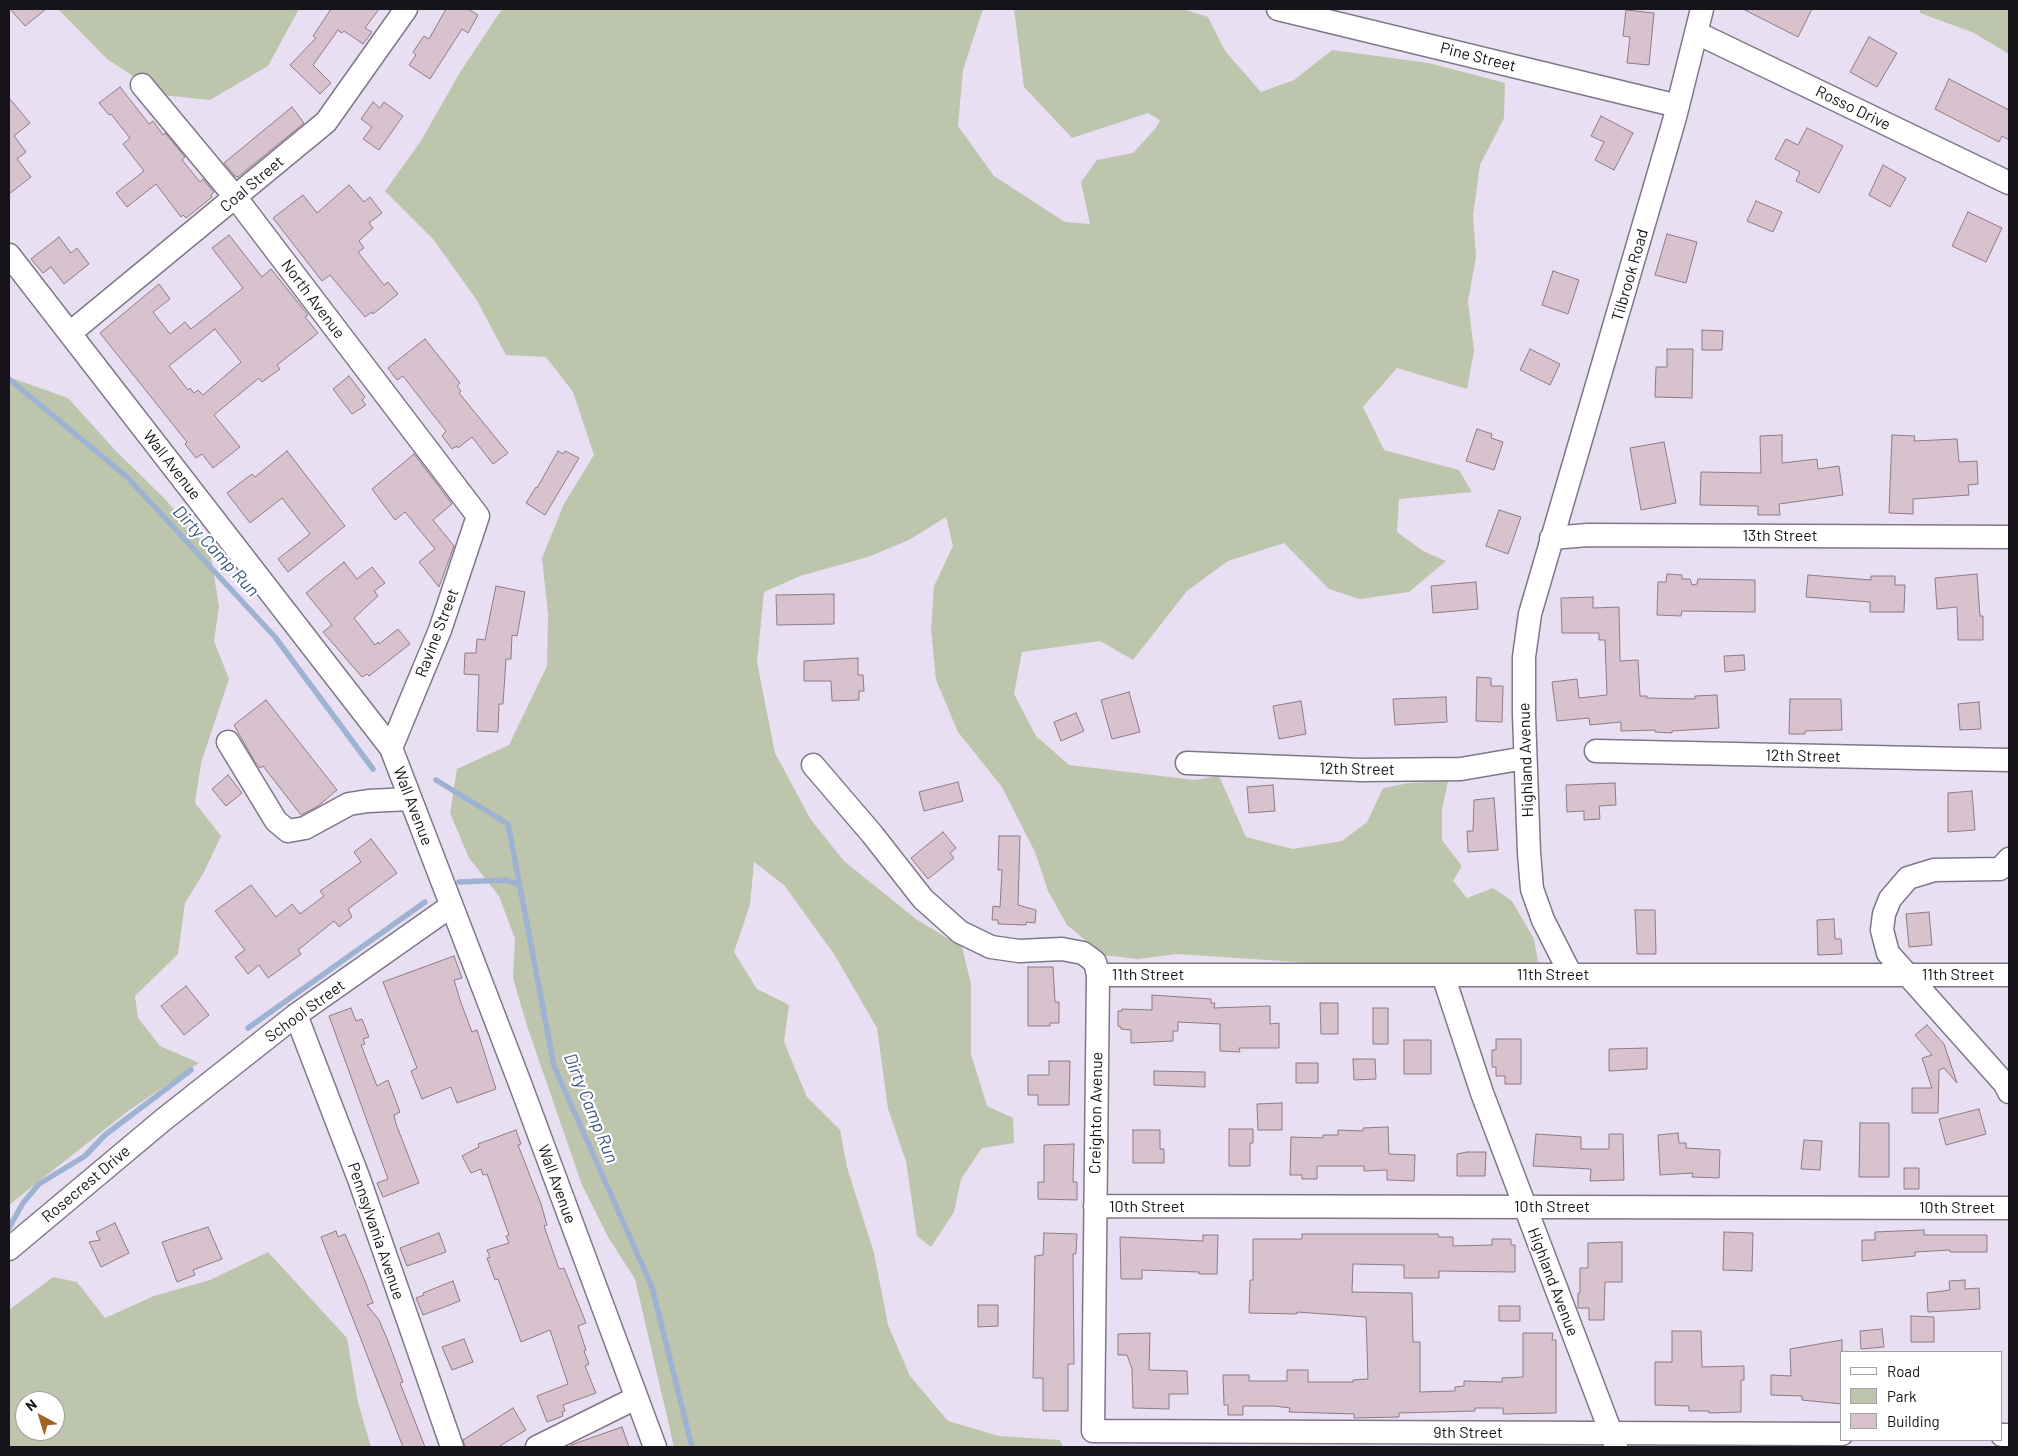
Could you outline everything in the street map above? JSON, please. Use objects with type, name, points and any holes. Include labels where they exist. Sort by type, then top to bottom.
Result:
[{"type":"street","name":"Coal Street","points":[[70,333],[326,122],[406,9]]},
{"type":"street","name":"Pine Street","points":[[1278,9],[1678,106]]},
{"type":"street","name":"Tilbrook Road","points":[[1551,538],[1589,416],[1678,106],[1702,9]]},
{"type":"street","name":"Rosso Drive","points":[[1697,33],[2009,183]]},
{"type":"street","name":"North Avenue","points":[[142,85],[236,198],[478,516]]},
{"type":"street","name":"Wall Avenue","points":[[9,255],[391,748],[521,1086],[655,1447]]},
{"type":"street","name":"Ravine Street","points":[[391,748],[440,630],[478,516]]},
{"type":"street","name":"13th Street","points":[[1551,538],[1588,535],[2009,537]]},
{"type":"street","name":"Highland Avenue","points":[[1551,538],[1530,614],[1524,657],[1525,758],[1532,889],[1543,920],[1572,975]]},
{"type":"street","points":[[228,742],[276,821],[288,831],[305,828],[349,804],[410,799]]},
{"type":"street","name":"12th Street","points":[[1596,751],[2009,760]]},
{"type":"street","name":"12th Street","points":[[1188,763],[1361,770],[1461,769],[1525,758]]},
{"type":"street","points":[[812,766],[872,834],[923,899],[960,932],[991,947],[1019,951],[1062,949],[1083,953],[1095,962],[1098,976]]},
{"type":"street","points":[[2009,859],[2000,869],[1934,870],[1908,878],[1899,886],[1890,899],[1884,914],[1882,930],[1888,953],[2009,1092]]},
{"type":"street","name":"School Street","points":[[163,1120],[296,1015],[451,906]]},
{"type":"street","name":"Highland Avenue","points":[[1443,975],[1481,1089],[1524,1207],[1613,1440]]},
{"type":"street","name":"11th Street","points":[[1098,976],[2009,975]]},
{"type":"street","name":"Creighton Avenue","points":[[1093,1431],[1098,976]]},
{"type":"street","name":"Pennsylvania Avenue","points":[[296,1015],[359,1179],[452,1447]]},
{"type":"street","name":"Rosecrest Drive","points":[[9,1249],[163,1120]]},
{"type":"street","name":"10th Street","points":[[1096,1206],[2009,1208]]},
{"type":"street","points":[[537,1447],[636,1398]]},
{"type":"street","name":"9th Street","points":[[1093,1431],[1165,1440],[1613,1440],[1840,1434]]},
{"type":"green space","points":[[58,9],[299,9],[268,66],[210,100],[162,95],[107,59]]},
{"type":"green space","points":[[502,9],[983,9],[963,70],[958,126],[994,176],[1065,222],[1090,224],[1081,182],[1097,160],[1133,153],[1156,128],[1160,120],[1148,113],[1072,138],[1024,87],[1014,9],[1183,9],[1208,17],[1225,51],[1261,92],[1294,80],[1332,50],[1429,63],[1505,83],[1504,118],[1480,165],[1473,215],[1476,257],[1468,301],[1474,351],[1467,389],[1397,368],[1363,407],[1384,450],[1459,470],[1472,492],[1399,499],[1397,532],[1423,551],[1446,561],[1409,592],[1360,599],[1329,589],[1284,543],[1228,561],[1187,591],[1133,660],[1100,641],[1022,652],[1014,694],[1036,736],[1069,765],[1195,780],[1219,776],[1246,837],[1293,849],[1342,841],[1367,822],[1383,788],[1409,783],[1448,781],[1442,809],[1442,840],[1462,866],[1453,881],[1467,898],[1493,888],[1512,901],[1534,939],[1538,962],[1489,967],[1328,964],[1177,954],[1138,959],[1103,955],[1067,925],[1048,891],[1035,852],[1002,787],[958,732],[936,680],[931,629],[934,586],[953,546],[946,517],[909,540],[868,557],[800,576],[764,592],[757,662],[775,753],[811,820],[844,861],[916,919],[962,947],[971,984],[971,1054],[987,1106],[1013,1118],[1014,1143],[982,1148],[961,1179],[954,1212],[931,1247],[917,1236],[906,1161],[888,1109],[877,1028],[834,954],[784,885],[754,862],[750,905],[734,952],[757,989],[789,1005],[784,1042],[807,1097],[840,1130],[847,1167],[874,1253],[888,1325],[910,1376],[948,1421],[999,1436],[1060,1440],[1063,1447],[674,1447],[635,1279],[608,1237],[582,1185],[527,1026],[513,978],[515,939],[499,896],[469,858],[450,813],[457,769],[509,745],[547,666],[548,614],[542,558],[564,504],[594,455],[573,392],[546,357],[506,355],[476,299],[433,239],[385,191],[421,141],[459,74]]},
{"type":"green space","points":[[1920,9],[2009,9],[2009,54],[1974,33],[1920,13]]},
{"type":"green space","points":[[9,377],[68,398],[116,451],[165,499],[210,551],[219,606],[214,641],[229,679],[201,763],[195,803],[221,836],[204,872],[185,903],[178,954],[135,996],[138,1018],[160,1046],[199,1063],[128,1111],[9,1205]]},
{"type":"green space","points":[[268,1252],[347,1338],[358,1402],[371,1447],[9,1447],[9,1310],[53,1277],[77,1282],[105,1318],[154,1296],[210,1280]]},
{"type":"building","points":[[10,9],[46,9],[25,26]]},
{"type":"building","points":[[331,9],[379,9],[365,28],[372,32],[363,44],[344,31],[342,33],[338,30],[313,65],[331,83],[320,94],[290,65],[316,38],[313,36]]},
{"type":"building","points":[[446,9],[468,9],[478,15],[468,33],[462,29],[430,79],[409,65],[416,55],[413,52],[424,36],[429,39]]},
{"type":"building","points":[[1743,9],[1812,9],[1798,37]]},
{"type":"building","points":[[1626,10],[1654,13],[1649,65],[1627,63],[1630,37],[1623,36]]},
{"type":"building","points":[[1869,37],[1897,53],[1877,87],[1850,72]]},
{"type":"building","points":[[1949,79],[2009,110],[2009,140],[2002,136],[1999,142],[1935,109]]},
{"type":"building","points":[[120,87],[149,124],[153,121],[163,135],[165,133],[185,157],[182,160],[200,182],[203,179],[214,192],[211,195],[212,197],[186,218],[183,215],[181,217],[156,184],[127,207],[116,193],[144,171],[123,144],[130,138],[111,114],[109,115],[99,103]]},
{"type":"building","points":[[9,98],[30,123],[14,136],[26,152],[17,159],[31,177],[9,194]]},
{"type":"building","points":[[373,102],[380,108],[384,102],[403,116],[379,150],[363,139],[372,127],[361,119]]},
{"type":"building","points":[[292,107],[304,123],[238,177],[235,176],[224,163]]},
{"type":"building","points":[[1601,116],[1633,133],[1614,170],[1595,160],[1604,142],[1591,136]]},
{"type":"building","points":[[1807,128],[1843,146],[1819,193],[1796,181],[1800,172],[1775,159],[1786,139],[1798,145]]},
{"type":"building","points":[[1883,165],[1906,178],[1890,207],[1869,195]]},
{"type":"building","points":[[349,185],[364,202],[370,197],[382,213],[369,223],[373,228],[359,241],[364,248],[358,252],[384,285],[388,282],[398,294],[373,314],[372,312],[365,317],[330,275],[322,281],[273,218],[303,195],[317,213]]},
{"type":"building","points":[[1756,201],[1782,212],[1773,232],[1747,221]]},
{"type":"building","points":[[1968,212],[2002,228],[1986,262],[1952,246]]},
{"type":"building","points":[[1667,234],[1697,242],[1686,283],[1655,275]]},
{"type":"building","points":[[229,235],[262,277],[271,269],[308,315],[305,317],[318,333],[277,365],[280,369],[262,382],[259,378],[214,415],[240,447],[213,468],[202,454],[196,458],[185,444],[187,442],[100,333],[159,284],[170,299],[153,312],[170,334],[185,322],[191,329],[243,288],[212,248]],"holes":[[[215,329],[241,362],[203,395],[198,390],[194,393],[190,388],[188,390],[169,366]]]},
{"type":"building","points":[[59,237],[71,253],[77,248],[89,264],[64,284],[51,267],[43,273],[31,259]]},
{"type":"building","points":[[1553,271],[1579,280],[1568,314],[1542,305]]},
{"type":"building","points":[[1702,330],[1723,331],[1722,350],[1702,350]]},
{"type":"building","points":[[425,339],[460,383],[457,386],[461,391],[459,393],[508,453],[493,464],[472,437],[458,448],[457,446],[452,449],[442,436],[446,431],[403,376],[397,380],[388,368]]},
{"type":"building","points":[[1530,349],[1560,364],[1550,385],[1520,370]]},
{"type":"building","points":[[1667,349],[1693,349],[1692,398],[1655,397],[1656,367],[1667,367]]},
{"type":"building","points":[[349,376],[365,397],[362,400],[366,405],[352,414],[333,389]]},
{"type":"building","points":[[1477,429],[1492,434],[1491,438],[1503,442],[1494,470],[1466,461]]},
{"type":"building","points":[[1782,435],[1782,463],[1817,459],[1818,469],[1839,466],[1843,495],[1779,504],[1780,515],[1758,515],[1758,506],[1700,505],[1701,472],[1761,473],[1760,436]]},
{"type":"building","points":[[1892,435],[1915,436],[1914,441],[1957,439],[1959,462],[1977,461],[1978,484],[1968,485],[1969,495],[1913,499],[1913,514],[1889,513]]},
{"type":"building","points":[[1664,442],[1676,503],[1641,510],[1630,448]]},
{"type":"building","points":[[287,451],[345,526],[288,572],[278,559],[310,534],[282,498],[250,523],[227,493],[252,474],[255,477]]},
{"type":"building","points":[[558,451],[563,454],[565,451],[579,458],[545,515],[526,503],[537,488]]},
{"type":"building","points":[[414,454],[452,504],[433,520],[454,546],[439,587],[419,562],[435,549],[405,512],[395,520],[372,489]]},
{"type":"building","points":[[1499,510],[1521,517],[1508,554],[1486,546]]},
{"type":"building","points":[[344,562],[357,579],[372,567],[385,583],[374,591],[378,596],[354,618],[375,645],[398,629],[410,644],[369,676],[367,674],[362,677],[323,632],[332,625],[306,593]]},
{"type":"building","points":[[1667,574],[1682,575],[1682,579],[1690,579],[1692,585],[1697,584],[1698,579],[1755,580],[1755,612],[1682,611],[1681,616],[1657,615],[1658,582],[1666,582]]},
{"type":"building","points":[[1977,574],[1980,616],[1983,616],[1983,640],[1958,640],[1957,607],[1937,609],[1935,578]]},
{"type":"building","points":[[1808,575],[1871,580],[1871,576],[1895,576],[1895,585],[1905,585],[1904,612],[1870,612],[1870,602],[1806,597]]},
{"type":"building","points":[[1476,582],[1478,609],[1433,613],[1431,586]]},
{"type":"building","points":[[496,586],[525,592],[517,636],[512,635],[511,659],[506,659],[503,704],[499,704],[498,732],[477,731],[479,675],[464,674],[465,653],[476,653],[477,639],[485,640]]},
{"type":"building","points":[[834,594],[834,624],[777,625],[776,595]]},
{"type":"building","points":[[1593,597],[1593,608],[1619,607],[1620,661],[1638,660],[1640,696],[1647,696],[1647,698],[1695,699],[1695,696],[1717,695],[1719,728],[1672,731],[1672,733],[1655,732],[1655,730],[1621,731],[1621,722],[1590,725],[1589,718],[1557,721],[1552,682],[1577,679],[1579,698],[1607,695],[1605,640],[1599,640],[1599,633],[1562,633],[1561,598]]},
{"type":"building","points":[[1744,655],[1745,670],[1725,672],[1724,656]]},
{"type":"building","points":[[858,658],[858,675],[863,675],[864,691],[859,691],[859,700],[832,701],[831,681],[804,681],[804,661]]},
{"type":"building","points":[[1477,677],[1491,678],[1491,686],[1503,686],[1502,722],[1476,721]]},
{"type":"building","points":[[1129,692],[1140,732],[1112,739],[1101,700]]},
{"type":"building","points":[[1446,697],[1447,722],[1395,725],[1393,699]]},
{"type":"building","points":[[1790,699],[1841,699],[1842,730],[1805,731],[1805,734],[1789,734]]},
{"type":"building","points":[[266,700],[337,790],[318,806],[301,815],[263,766],[260,768],[255,762],[234,725]]},
{"type":"building","points":[[1301,701],[1306,734],[1279,739],[1273,706]]},
{"type":"building","points":[[1979,702],[1981,729],[1960,730],[1958,704]]},
{"type":"building","points":[[1076,713],[1084,731],[1061,741],[1054,722]]},
{"type":"building","points":[[228,775],[242,793],[226,806],[212,789]]},
{"type":"building","points":[[958,782],[963,801],[924,811],[919,792]]},
{"type":"building","points":[[1615,783],[1616,805],[1599,806],[1600,819],[1584,820],[1584,811],[1567,812],[1566,785]]},
{"type":"building","points":[[1273,785],[1275,811],[1249,813],[1247,787]]},
{"type":"building","points":[[1972,791],[1975,830],[1948,832],[1948,793]]},
{"type":"building","points":[[1494,798],[1498,850],[1468,852],[1467,831],[1473,831],[1474,800]]},
{"type":"building","points":[[943,832],[956,848],[950,853],[954,858],[928,879],[911,858]]},
{"type":"building","points":[[999,836],[1020,836],[1018,905],[1036,910],[1035,923],[1026,922],[1026,925],[998,924],[998,920],[992,920],[993,906],[1000,907],[1002,870],[998,870]]},
{"type":"building","points":[[371,839],[397,873],[348,909],[352,917],[339,927],[334,921],[298,950],[301,954],[268,978],[259,965],[248,974],[235,957],[245,950],[215,911],[251,885],[276,917],[292,904],[300,914],[324,896],[320,891],[361,862],[354,852]]},
{"type":"building","points":[[1635,910],[1655,910],[1656,954],[1637,954]]},
{"type":"building","points":[[1929,912],[1932,945],[1909,947],[1906,914]]},
{"type":"building","points":[[1834,919],[1835,939],[1841,939],[1842,954],[1818,955],[1817,920]]},
{"type":"building","points":[[454,956],[462,978],[454,980],[461,1003],[472,1032],[477,1030],[496,1089],[457,1103],[451,1087],[422,1099],[411,1071],[417,1068],[383,982]]},
{"type":"building","points":[[1028,967],[1053,967],[1055,1002],[1059,1002],[1059,1023],[1050,1023],[1050,1026],[1028,1026]]},
{"type":"building","points":[[186,986],[209,1015],[184,1035],[161,1006]]},
{"type":"building","points":[[1152,995],[1211,999],[1211,1003],[1215,1003],[1214,1008],[1270,1006],[1270,1024],[1279,1023],[1279,1048],[1239,1048],[1240,1052],[1220,1051],[1220,1024],[1178,1022],[1178,1031],[1173,1031],[1173,1041],[1131,1043],[1131,1030],[1121,1029],[1118,1026],[1118,1011],[1122,1011],[1122,1009],[1152,1010]]},
{"type":"building","points":[[1320,1003],[1338,1003],[1338,1034],[1321,1034]]},
{"type":"building","points":[[351,1008],[356,1021],[362,1019],[369,1037],[363,1039],[365,1044],[361,1045],[377,1086],[388,1080],[400,1112],[394,1115],[396,1124],[419,1183],[383,1197],[377,1183],[388,1179],[329,1016]]},
{"type":"building","points":[[1373,1008],[1388,1008],[1388,1044],[1373,1044]]},
{"type":"building","points":[[1927,1025],[1944,1044],[1957,1083],[1944,1068],[1939,1070],[1938,1113],[1912,1113],[1912,1088],[1932,1088],[1922,1058],[1932,1055],[1915,1035]]},
{"type":"building","points":[[1496,1039],[1521,1039],[1521,1084],[1505,1084],[1505,1076],[1496,1076],[1496,1067],[1492,1067],[1492,1050],[1496,1050]]},
{"type":"building","points":[[1404,1040],[1431,1040],[1431,1074],[1404,1074]]},
{"type":"building","points":[[1647,1048],[1647,1069],[1609,1071],[1609,1049]]},
{"type":"building","points":[[1353,1059],[1375,1059],[1376,1079],[1354,1080]]},
{"type":"building","points":[[1049,1061],[1070,1061],[1069,1105],[1038,1105],[1038,1095],[1028,1095],[1028,1075],[1049,1075]]},
{"type":"building","points":[[1296,1063],[1318,1063],[1318,1083],[1296,1083]]},
{"type":"building","points":[[1154,1071],[1205,1072],[1205,1087],[1154,1085]]},
{"type":"building","points":[[1282,1103],[1282,1130],[1258,1130],[1257,1104]]},
{"type":"building","points":[[1979,1109],[1986,1134],[1946,1145],[1939,1119]]},
{"type":"building","points":[[1860,1123],[1889,1123],[1889,1177],[1859,1177]]},
{"type":"building","points":[[1388,1127],[1389,1154],[1415,1155],[1414,1181],[1387,1180],[1387,1170],[1364,1171],[1364,1166],[1317,1166],[1317,1179],[1302,1179],[1302,1175],[1290,1175],[1291,1137],[1323,1138],[1323,1135],[1338,1135],[1338,1130],[1363,1131],[1363,1128]]},
{"type":"building","points":[[1229,1129],[1253,1129],[1253,1143],[1250,1143],[1250,1166],[1229,1166]]},
{"type":"building","points":[[516,1130],[521,1144],[518,1145],[541,1204],[547,1225],[544,1226],[559,1269],[564,1268],[586,1323],[578,1326],[589,1364],[585,1366],[596,1393],[563,1405],[565,1411],[562,1412],[563,1416],[547,1422],[537,1396],[568,1384],[550,1330],[521,1342],[498,1279],[495,1280],[487,1258],[490,1257],[487,1250],[509,1243],[506,1236],[509,1235],[487,1174],[483,1175],[481,1169],[471,1173],[462,1156],[479,1147],[478,1144]]},
{"type":"building","points":[[1133,1130],[1160,1130],[1160,1149],[1164,1149],[1164,1163],[1133,1163]]},
{"type":"building","points":[[1678,1133],[1679,1143],[1686,1143],[1686,1148],[1720,1150],[1719,1178],[1692,1177],[1693,1173],[1660,1175],[1658,1135]]},
{"type":"building","points":[[1536,1134],[1581,1137],[1581,1149],[1609,1149],[1609,1134],[1623,1134],[1624,1180],[1590,1181],[1591,1169],[1533,1166]]},
{"type":"building","points":[[1804,1140],[1822,1141],[1820,1170],[1801,1169]]},
{"type":"building","points":[[1074,1144],[1073,1182],[1077,1182],[1077,1200],[1038,1199],[1038,1182],[1044,1182],[1044,1145]]},
{"type":"building","points":[[1486,1152],[1485,1176],[1457,1176],[1457,1154]]},
{"type":"building","points":[[1904,1168],[1919,1168],[1919,1189],[1904,1189]]},
{"type":"building","points":[[115,1223],[129,1253],[101,1267],[89,1242],[100,1240],[96,1232]]},
{"type":"building","points":[[208,1227],[222,1259],[193,1270],[195,1275],[177,1282],[162,1242]]},
{"type":"building","points":[[1924,1230],[1924,1235],[1987,1235],[1987,1252],[1950,1252],[1950,1250],[1915,1252],[1915,1256],[1862,1261],[1862,1240],[1875,1240],[1875,1232]]},
{"type":"building","points":[[336,1231],[338,1237],[345,1234],[365,1281],[373,1303],[367,1305],[379,1320],[388,1341],[403,1382],[400,1383],[425,1447],[403,1447],[321,1237]]},
{"type":"building","points":[[1724,1232],[1753,1233],[1752,1271],[1723,1270]]},
{"type":"building","points":[[439,1233],[446,1252],[407,1266],[400,1248]]},
{"type":"building","points":[[1044,1233],[1077,1234],[1076,1254],[1073,1254],[1074,1364],[1068,1364],[1068,1411],[1043,1411],[1043,1378],[1033,1378],[1035,1256],[1043,1255]]},
{"type":"building","points":[[1302,1234],[1438,1234],[1439,1237],[1453,1237],[1453,1246],[1492,1245],[1492,1239],[1511,1239],[1511,1245],[1515,1245],[1515,1272],[1439,1271],[1439,1278],[1404,1278],[1404,1265],[1353,1264],[1352,1292],[1412,1293],[1413,1342],[1420,1342],[1420,1392],[1455,1391],[1455,1387],[1464,1386],[1464,1381],[1502,1382],[1502,1378],[1523,1377],[1523,1333],[1553,1333],[1552,1340],[1556,1340],[1556,1413],[1503,1414],[1503,1408],[1475,1408],[1475,1411],[1399,1413],[1399,1417],[1354,1418],[1354,1414],[1289,1412],[1290,1408],[1243,1406],[1243,1415],[1228,1415],[1228,1405],[1224,1405],[1223,1375],[1249,1375],[1249,1381],[1287,1381],[1287,1370],[1308,1370],[1308,1382],[1353,1382],[1353,1380],[1368,1379],[1366,1317],[1297,1312],[1297,1314],[1249,1313],[1250,1280],[1253,1280],[1253,1239],[1302,1239]]},
{"type":"building","points":[[1203,1235],[1218,1235],[1217,1274],[1142,1270],[1142,1279],[1121,1279],[1120,1237],[1203,1241]]},
{"type":"building","points":[[1622,1242],[1622,1282],[1605,1282],[1604,1320],[1589,1320],[1589,1308],[1578,1308],[1580,1268],[1588,1268],[1588,1243]]},
{"type":"building","points":[[1965,1280],[1965,1289],[1979,1288],[1980,1309],[1928,1312],[1927,1293],[1950,1290],[1949,1281]]},
{"type":"building","points":[[453,1281],[460,1301],[423,1315],[416,1298],[424,1295],[423,1293]]},
{"type":"building","points":[[978,1305],[998,1305],[998,1326],[978,1327]]},
{"type":"building","points":[[1499,1306],[1520,1306],[1520,1321],[1499,1321]]},
{"type":"building","points":[[1911,1316],[1934,1317],[1934,1342],[1911,1342]]},
{"type":"building","points":[[1882,1329],[1884,1347],[1861,1349],[1860,1331]]},
{"type":"building","points":[[1672,1331],[1701,1331],[1702,1367],[1744,1366],[1744,1380],[1741,1380],[1741,1412],[1709,1413],[1709,1411],[1689,1411],[1689,1406],[1655,1405],[1655,1362],[1672,1362]]},
{"type":"building","points":[[1150,1333],[1149,1370],[1187,1371],[1188,1394],[1169,1394],[1169,1409],[1133,1408],[1132,1369],[1127,1355],[1118,1355],[1118,1334]]},
{"type":"building","points":[[464,1339],[473,1362],[452,1370],[442,1347]]},
{"type":"building","points":[[1842,1340],[1842,1351],[1840,1351],[1840,1404],[1802,1400],[1802,1396],[1771,1395],[1771,1375],[1791,1376],[1790,1349]]},
{"type":"building","points":[[513,1408],[526,1430],[498,1447],[465,1447],[463,1440]]},
{"type":"building","points":[[622,1427],[629,1447],[571,1447],[571,1445]]},
{"type":"waterway","name":"Dirty Camp Run","points":[[9,379],[127,477],[275,637],[373,769]]},
{"type":"waterway","name":"Dirty Camp Run","points":[[436,780],[508,824],[554,1066],[652,1287],[692,1447]]},
{"type":"waterway","points":[[459,882],[507,880],[519,885]]},
{"type":"waterway","points":[[248,1028],[425,902]]},
{"type":"waterway","points":[[9,1228],[23,1203],[39,1184],[85,1156],[105,1135],[191,1070]]}]
